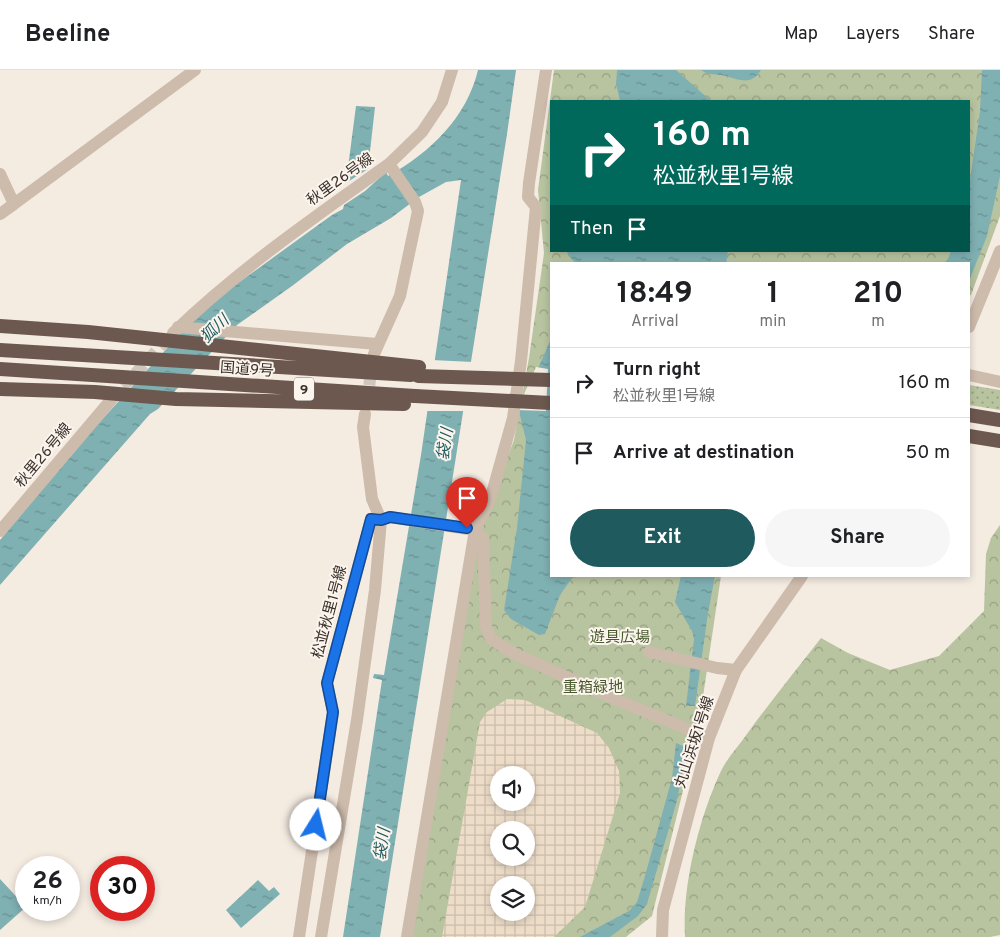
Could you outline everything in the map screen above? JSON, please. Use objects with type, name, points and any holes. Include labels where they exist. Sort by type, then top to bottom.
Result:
[{"type":"highway","points":[[0,326],[177,332],[226,346],[418,371]]},
{"type":"highway","name":"国道9号","points":[[0,350],[210,363],[418,371],[549,380]]},
{"type":"highway","name":"国道9号","points":[[0,369],[415,400],[549,403]]},
{"type":"highway","points":[[0,389],[176,399],[415,400]]},
{"type":"highway","points":[[970,415],[1000,420]]},
{"type":"highway","points":[[970,436],[1000,441]]},
{"type":"street","points":[[0,214],[195,70]]},
{"type":"street","points":[[392,168],[422,132],[442,102],[452,70]]},
{"type":"street","points":[[407,937],[471,529],[486,508],[492,493],[513,418],[521,361],[536,207],[528,197],[529,183],[546,70]]},
{"type":"street","name":"秋里26号線","points":[[392,168],[415,202],[418,211],[400,296],[375,349],[233,330],[177,332],[235,277],[294,232],[392,168]]},
{"type":"street","points":[[0,174],[14,204]]},
{"type":"street","points":[[970,325],[1000,251]]},
{"type":"street","points":[[970,375],[1000,382]]},
{"type":"street","name":"秋里26号線","points":[[0,531],[116,397]]},
{"type":"street","points":[[321,937],[357,720],[374,590],[386,519],[372,499],[363,427],[365,414]]},
{"type":"street","name":"松並秋里1号線","points":[[299,937],[333,712],[327,683],[371,519],[386,519]]},
{"type":"street","points":[[386,519],[471,529],[483,538],[486,627],[491,639],[514,654],[709,738]]},
{"type":"street","name":"丸山浜坂1号線","points":[[662,937],[663,910],[709,738],[736,670],[801,577]]},
{"type":"street","points":[[649,652],[717,668],[736,670]]},
{"type":"green space","name":"重箱緑地","points":[[554,70],[1000,70],[1000,216],[970,296],[970,262],[550,262],[550,577],[721,577],[698,730],[652,916],[626,937],[412,937],[475,542],[514,440],[529,358],[544,253],[538,190],[550,100]]},
{"type":"green space","points":[[970,385],[1000,390],[1000,410],[970,405]]},
{"type":"green space","points":[[1000,525],[1000,935],[990,937],[685,937],[686,896],[689,874],[699,830],[713,789],[724,766],[765,710],[821,638],[848,653],[890,670],[939,656],[984,611],[986,554],[991,538]]},
{"type":"shaded area","points":[[507,699],[525,700],[597,733],[609,748],[619,771],[620,793],[585,907],[554,937],[442,937],[480,722],[487,712]]},
{"type":"water","points":[[478,70],[516,70],[507,134],[380,937],[343,937],[382,680],[373,678],[374,674],[384,675],[421,455],[461,180],[446,182],[419,197],[391,218],[347,244],[237,325],[158,409],[150,414],[0,585],[0,540],[87,436],[191,322],[220,296],[343,209],[344,205],[365,191],[386,172],[388,176],[432,145],[456,118],[473,87]]},
{"type":"water","points":[[617,70],[676,70],[710,100],[620,100],[616,84]]},
{"type":"water","points":[[701,70],[761,70],[752,79],[743,80],[708,74]]},
{"type":"water","points":[[982,70],[1000,70],[1000,176],[987,236],[970,278],[970,262],[945,262],[951,252],[970,252],[970,180],[980,111]]},
{"type":"water","points":[[356,106],[375,107],[368,169],[346,183]]},
{"type":"water","points":[[567,252],[728,252],[726,262],[574,262]]},
{"type":"water","points":[[550,341],[550,577],[578,577],[572,578],[560,595],[545,634],[539,635],[511,619],[504,610],[517,528],[526,440],[519,411]]},
{"type":"water","points":[[681,577],[715,577],[695,706],[686,706],[694,639],[692,631],[675,602]]},
{"type":"water","points":[[676,743],[688,748],[676,804],[647,904],[638,916],[610,937],[580,937],[629,911],[637,902],[672,778]]},
{"type":"water","points":[[0,879],[15,895],[15,917],[0,930]]},
{"type":"water","points":[[258,880],[269,891],[274,887],[280,894],[241,928],[226,910]]},
{"type":"pier","points":[[432,360],[473,362],[466,411],[425,411]]},
{"type":"pier","points":[[536,367],[548,369],[546,411],[517,410]]},
{"type":"tunnel","points":[[111,400],[172,334]]},
{"type":"tunnel","points":[[367,403],[372,364]]},
{"type":"route","points":[[316,825],[333,712],[327,683],[371,519],[381,520],[390,517],[467,528]]},
{"type":"water label","name":"狐川","points":[[214,328]]},
{"type":"water label","name":"袋川","points":[[444,444]]},
{"type":"water label","name":"袋川","points":[[381,844]]},
{"type":"park label","name":"遊具広場","points":[[620,637]]}]
